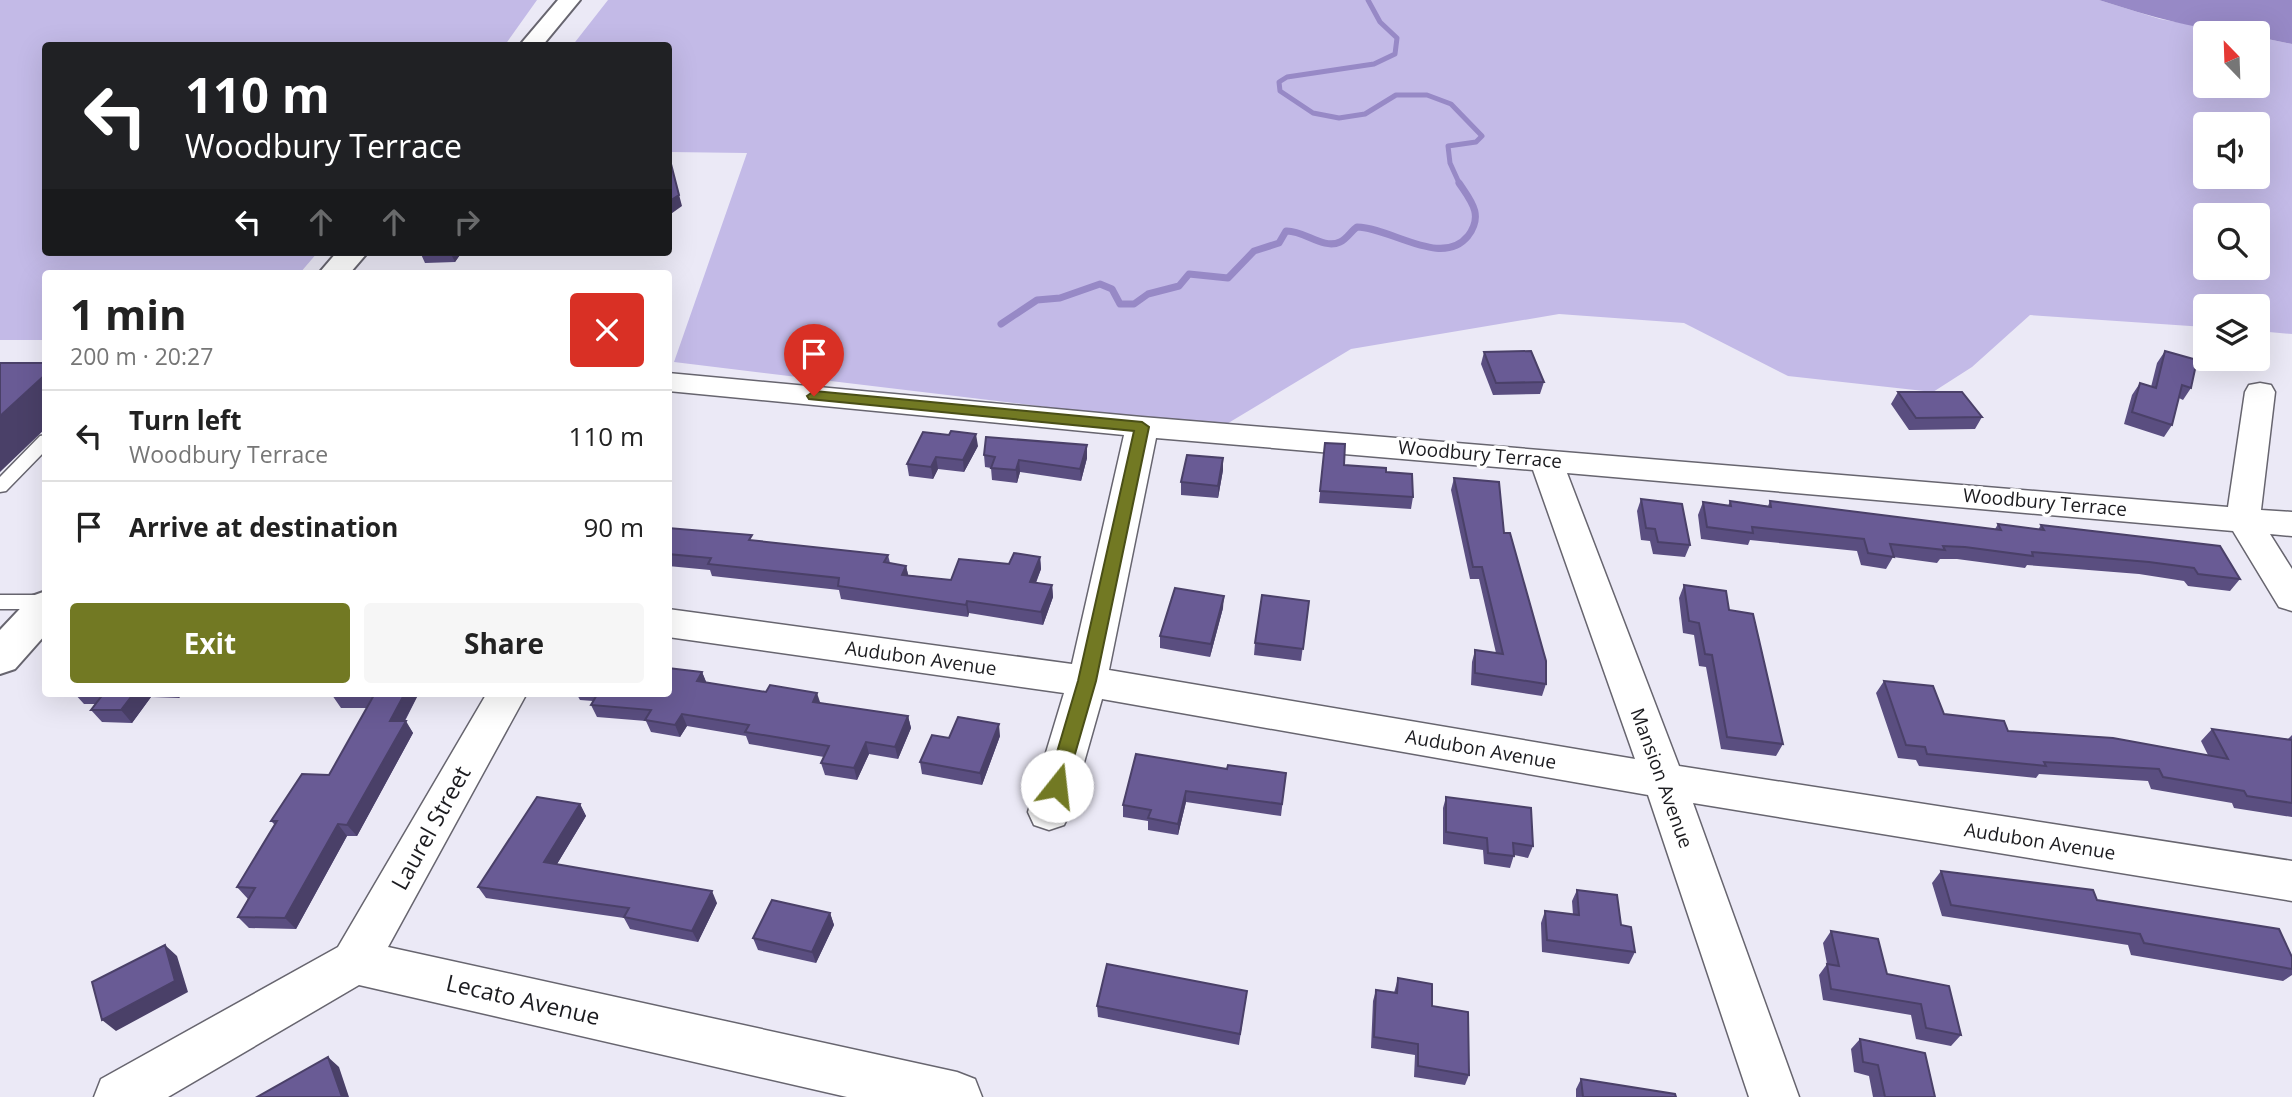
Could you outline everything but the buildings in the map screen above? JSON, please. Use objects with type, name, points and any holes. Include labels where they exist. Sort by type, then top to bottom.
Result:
[{"type":"main road","points":[[533,42],[569,0]]},
{"type":"main road","points":[[337,270],[349,256]]},
{"type":"main road","points":[[0,658],[42,609]]},
{"type":"street","name":"Woodbury Terrace","points":[[672,388],[2292,523]]},
{"type":"street","points":[[2260,392],[2243,519],[2292,598]]},
{"type":"street","points":[[1049,812],[1087,681],[1142,427]]},
{"type":"street","name":"Mansion Avenue","points":[[1546,460],[1664,781],[1774,1097]]},
{"type":"street","name":"Audubon Avenue","points":[[672,624],[1087,681],[1664,781],[2292,881]]},
{"type":"street","name":"Laurel Street","points":[[355,962],[505,697]]},
{"type":"street","points":[[119,1097],[355,962]]},
{"type":"street","name":"Lecato Avenue","points":[[355,962],[957,1097]]},
{"type":"lane","points":[[0,487],[42,444]]},
{"type":"lane","points":[[0,602],[42,604]]},
{"type":"shaded area","points":[[0,0],[537,0],[507,42],[42,42],[42,256],[315,256],[303,270],[42,270],[42,340],[0,340]]},
{"type":"shaded area","points":[[608,0],[2099,0],[2160,19],[2193,25],[2193,98],[2270,98],[2270,39],[2292,44],[2292,334],[2270,332],[2270,294],[2193,294],[2193,326],[2030,315],[1972,367],[1933,392],[1788,376],[1684,323],[1559,314],[1351,349],[1220,428],[674,362],[747,153],[672,152],[672,42],[575,42]]},
{"type":"shaded area","points":[[2099,0],[2292,0],[2292,44],[2270,39],[2270,21],[2193,21],[2193,25]]},
{"type":"waterway","points":[[1368,0],[1380,22],[1397,38],[1395,54],[1374,64],[1287,77],[1279,82],[1280,91],[1313,113],[1339,118],[1365,114],[1396,95],[1427,95],[1451,104],[1482,136],[1476,142],[1448,146],[1450,163],[1459,184]]},
{"type":"waterway","points":[[1001,324],[1037,300],[1060,298],[1100,284],[1112,289],[1120,304],[1134,304],[1148,294],[1179,286],[1189,274],[1228,278],[1254,251],[1279,243],[1286,231],[1334,244],[1342,241],[1357,227],[1431,247],[1457,245],[1468,236],[1475,221],[1474,208],[1459,184]]},
{"type":"route","points":[[814,396],[1142,427],[1087,681],[1057,786]]}]
